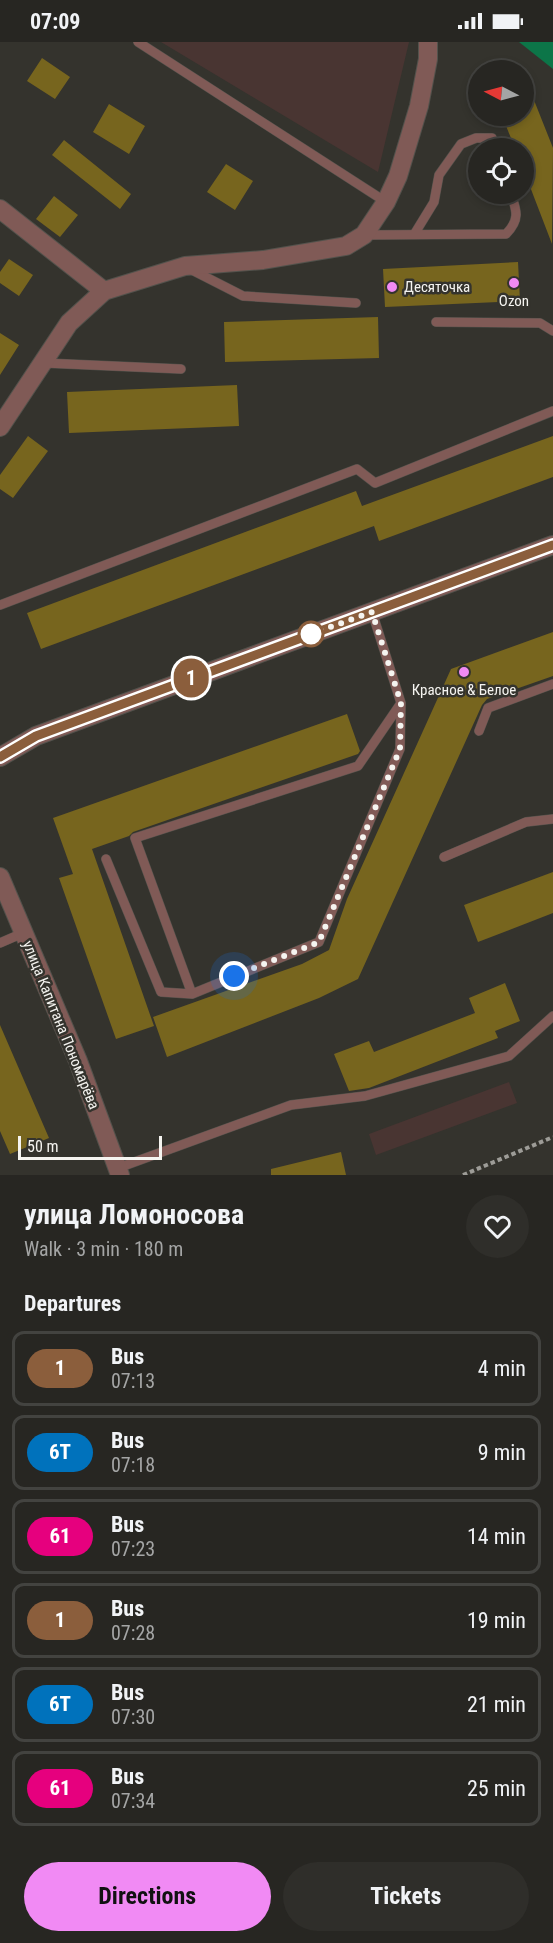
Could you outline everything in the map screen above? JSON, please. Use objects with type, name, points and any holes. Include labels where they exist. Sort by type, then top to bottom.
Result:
[{"type":"street","points":[[0,427],[69,323],[104,291],[185,266],[263,260],[346,246],[364,235],[386,202],[398,176],[419,106],[428,59],[428,42]]},
{"type":"street","points":[[0,209],[104,291]]},
{"type":"street","points":[[0,757],[36,736],[553,545]]},
{"type":"street","name":"улица Капитана Пономарёва","points":[[0,877],[78,1061],[119,1172]]},
{"type":"lane","points":[[138,42],[386,202]]},
{"type":"lane","points":[[415,234],[434,202],[439,175],[461,144],[468,141]]},
{"type":"lane","points":[[364,235],[506,234],[514,225],[518,215],[514,204]]},
{"type":"lane","points":[[185,266],[243,296],[356,303]]},
{"type":"lane","points":[[436,322],[540,323],[553,331]]},
{"type":"lane","points":[[44,363],[181,369]]},
{"type":"lane","points":[[0,605],[357,469],[375,483],[553,411]]},
{"type":"lane","points":[[106,859],[161,992],[192,994],[319,942],[400,749],[401,703],[372,612]]},
{"type":"lane","points":[[478,731],[488,708],[553,684]]},
{"type":"lane","points":[[192,994],[135,838],[358,766],[401,703]]},
{"type":"lane","points":[[444,857],[526,822],[553,819]]},
{"type":"lane","points":[[0,943],[23,933]]},
{"type":"lane","points":[[119,1172],[291,1105],[364,1096],[509,1056],[553,1016]]},
{"type":"path","points":[[463,1175],[553,1137]]},
{"type":"shaded area","points":[[161,42],[409,42],[378,172]]},
{"type":"shaded area","points":[[509,1082],[517,1103],[376,1155],[369,1134]]},
{"type":"green space","points":[[519,42],[553,42],[553,69]]},
{"type":"building","points":[[42,58],[70,77],[55,99],[27,81]]},
{"type":"building","points":[[534,100],[553,148],[552,244],[534,197],[534,138],[511,138],[506,126],[534,126]]},
{"type":"building","points":[[109,104],[145,126],[129,154],[93,132]]},
{"type":"building","points":[[64,140],[131,194],[120,209],[52,155]]},
{"type":"building","points":[[226,164],[253,181],[235,210],[207,192]]},
{"type":"building","points":[[54,196],[78,215],[60,237],[36,219]]},
{"type":"building","points":[[9,259],[33,275],[19,296],[0,283],[0,272]]},
{"type":"building","points":[[518,262],[520,301],[385,307],[383,269]]},
{"type":"building","points":[[378,317],[379,358],[225,362],[224,322]]},
{"type":"building","points":[[0,333],[19,345],[0,375]]},
{"type":"building","points":[[237,385],[239,426],[69,433],[67,392]]},
{"type":"building","points":[[28,436],[48,451],[13,498],[0,489],[0,475]]},
{"type":"building","points":[[553,436],[553,477],[379,541],[374,526],[41,649],[27,613],[356,491],[362,506]]},
{"type":"building","points":[[553,632],[553,676],[487,699],[482,705],[358,979],[319,998],[167,1057],[153,1017],[302,964],[329,950],[347,899],[451,669]]},
{"type":"building","points":[[347,714],[360,751],[358,754],[133,832],[129,836],[92,849],[154,1026],[116,1039],[59,878],[73,874],[53,818]]},
{"type":"building","points":[[553,872],[553,913],[478,942],[464,905]]},
{"type":"building","points":[[505,983],[520,1021],[495,1031],[498,1038],[369,1088],[349,1091],[334,1054],[369,1041],[374,1052],[475,1013],[469,998]]},
{"type":"building","points":[[0,1025],[49,1138],[10,1154],[0,1131]]},
{"type":"building","points":[[341,1152],[346,1175],[271,1175],[271,1169]]},
{"type":"bus line","name":"1","points":[[0,757],[36,736],[553,545]]},
{"type":"place","name":"Ozon","points":[[514,283]]},
{"type":"place","name":"Десяточка","points":[[392,287]]},
{"type":"place","name":"Красное & Белое","points":[[464,672]]},
{"type":"route","points":[[234,976],[319,942],[400,749],[401,703],[372,612],[311,634]]}]
